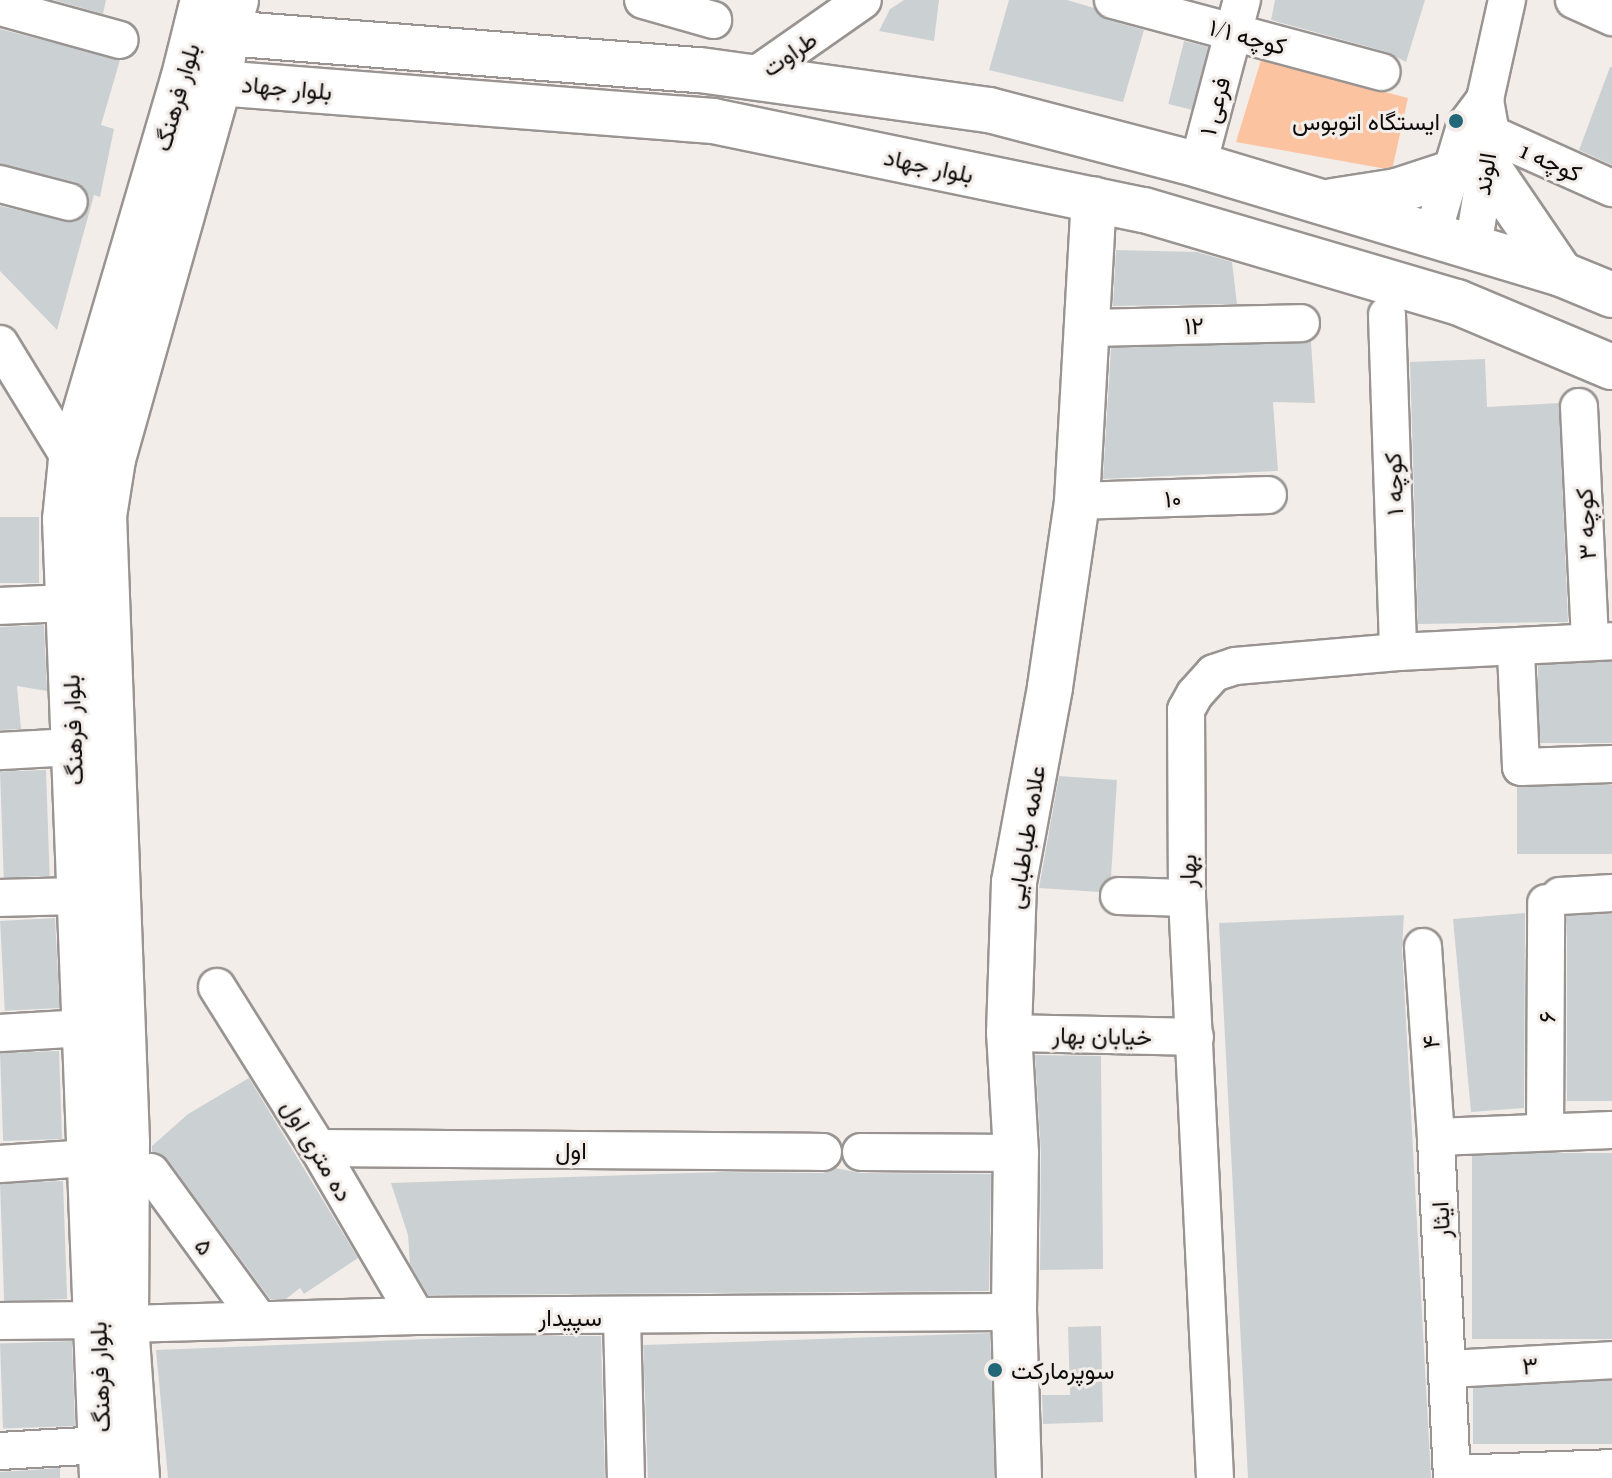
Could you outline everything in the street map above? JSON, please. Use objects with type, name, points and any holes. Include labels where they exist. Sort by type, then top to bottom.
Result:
[{"type":"main road","name":"بلوار جهاد","points":[[215,15],[700,70],[989,110],[1198,165],[1561,274],[1612,295]]},
{"type":"main road","name":"بلوار فرهنگ","points":[[102,1461],[127,1142],[104,516],[117,444],[215,15]]},
{"type":"main road","name":"بلوار جهاد","points":[[202,81],[713,121],[1144,210],[1402,302],[1457,302],[1612,367]]},
{"type":"main road","name":"بلوار فرهنگ","points":[[137,1478],[87,1158],[65,520],[71,460],[202,81]]},
{"type":"main road","points":[[1321,202],[1397,191],[1478,142],[1561,274]]},
{"type":"main road","name":"علامه طباطبایی","points":[[1019,1478],[1014,1312],[1016,1153],[1009,1033],[1014,882],[1050,687],[1077,501],[1094,199]]},
{"type":"main road","points":[[1402,302],[1453,242]]},
{"type":"main road","points":[[1453,242],[1457,302]]},
{"type":"street","points":[[643,0],[716,10],[700,70]]},
{"type":"street","name":"طراوت","points":[[753,77],[863,0]]},
{"type":"street","name":"کوچه ۱/۱","points":[[1113,0],[1238,16],[1382,72]]},
{"type":"street","name":"الوند","points":[[1453,242],[1478,142],[1507,0]]},
{"type":"street","points":[[1574,0],[1612,17]]},
{"type":"street","points":[[0,7],[120,40]]},
{"type":"street","name":"فرعی ۱","points":[[1198,165],[1238,16]]},
{"type":"street","name":"کوچه 1","points":[[1478,142],[1612,188]]},
{"type":"street","points":[[0,184],[69,202]]},
{"type":"street","name":"کوچه ۱","points":[[1398,652],[1402,302]]},
{"type":"street","name":"۱۲","points":[[1087,328],[1301,323]]},
{"type":"street","points":[[0,344],[71,460]]},
{"type":"street","name":"کوچه ۳","points":[[1579,407],[1601,642]]},
{"type":"street","name":"۱۰","points":[[1077,501],[1268,495]]},
{"type":"street","points":[[0,606],[68,603]]},
{"type":"street","name":"بهار","points":[[1215,1478],[1187,898],[1186,710],[1195,694],[1214,673],[1235,666],[1398,652],[1601,642]]},
{"type":"street","points":[[1524,646],[1516,652],[1521,767],[1612,764]]},
{"type":"street","points":[[0,751],[73,747]]},
{"type":"street","name":"۶","points":[[1545,1132],[1553,900],[1612,893]]},
{"type":"street","points":[[0,898],[79,896]]},
{"type":"street","points":[[1119,896],[1187,898]]},
{"type":"street","name":"۴","points":[[1423,947],[1436,1137]]},
{"type":"street","name":"ده متری اول","points":[[217,987],[318,1148],[416,1316]]},
{"type":"street","points":[[0,1033],[84,1028]]},
{"type":"street","name":"خیابان بهار","points":[[1009,1033],[1195,1037]]},
{"type":"street","points":[[1436,1137],[1612,1130]]},
{"type":"street","name":"ایثار","points":[[1436,1137],[1452,1476]]},
{"type":"street","name":"اول","points":[[318,1148],[823,1152]]},
{"type":"street","points":[[861,1152],[1016,1153]]},
{"type":"street","points":[[0,1164],[87,1158]]},
{"type":"street","name":"۵","points":[[151,1172],[259,1320]]},
{"type":"street","name":"سپیدار","points":[[0,1321],[1014,1312]]},
{"type":"street","points":[[622,1317],[626,1478]]},
{"type":"street","name":"۳","points":[[1448,1369],[1612,1360]]},
{"type":"street","points":[[0,1451],[102,1461]]},
{"type":"street","points":[[1452,1476],[1612,1468]]},
{"type":"shaded area","points":[[1261,60],[1408,98],[1392,170],[1236,142]]},
{"type":"building","points":[[54,0],[106,0],[103,14]]},
{"type":"building","points":[[904,0],[939,0],[934,41],[879,31],[890,9]]},
{"type":"building","points":[[1009,0],[1067,0],[1094,8],[1108,20],[1144,30],[1123,102],[989,70]]},
{"type":"building","points":[[1275,0],[1425,0],[1406,62],[1387,52],[1271,20]]},
{"type":"building","points":[[0,29],[120,60],[101,125],[114,129],[100,197],[94,195],[57,330],[0,271],[0,206],[74,222],[84,216],[89,197],[84,188],[74,182],[0,164]]},
{"type":"building","points":[[1184,41],[1208,47],[1193,110],[1168,104]]},
{"type":"building","points":[[1612,67],[1612,165],[1579,150]]},
{"type":"building","points":[[1116,250],[1197,252],[1232,262],[1237,304],[1113,306]]},
{"type":"building","points":[[1311,341],[1315,403],[1273,402],[1278,471],[1103,479],[1111,348]]},
{"type":"building","points":[[1485,359],[1487,407],[1559,403],[1568,622],[1418,624],[1410,362]]},
{"type":"building","points":[[0,517],[39,517],[39,583],[0,583]]},
{"type":"building","points":[[44,625],[47,691],[17,686],[21,729],[0,730],[0,627]]},
{"type":"building","points":[[1538,662],[1612,662],[1612,743],[1538,743]]},
{"type":"building","points":[[46,770],[50,876],[4,878],[0,772]]},
{"type":"building","points":[[1059,776],[1117,780],[1111,877],[1099,892],[1039,888]]},
{"type":"building","points":[[1517,785],[1612,785],[1612,854],[1517,854]]},
{"type":"building","points":[[1525,913],[1524,1108],[1471,1112],[1453,919]]},
{"type":"building","points":[[1567,914],[1612,914],[1612,1101],[1567,1101]]},
{"type":"building","points":[[1404,915],[1402,948],[1431,1478],[1248,1478],[1219,923]]},
{"type":"building","points":[[55,918],[60,1008],[5,1011],[0,921]]},
{"type":"building","points":[[59,1051],[62,1139],[3,1141],[0,1053]]},
{"type":"building","points":[[1035,1055],[1101,1056],[1103,1269],[1040,1270],[1041,1153]]},
{"type":"building","points":[[249,1078],[358,1258],[304,1294],[300,1288],[286,1299],[270,1299],[168,1160],[152,1152],[152,1146],[188,1114]]},
{"type":"building","points":[[1472,1153],[1612,1153],[1612,1339],[1472,1339]]},
{"type":"building","points":[[835,1168],[861,1173],[991,1174],[989,1291],[428,1295],[410,1264],[408,1235],[391,1183],[722,1172],[823,1173]]},
{"type":"building","points":[[63,1181],[67,1299],[4,1301],[0,1183]]},
{"type":"building","points":[[1101,1326],[1103,1422],[1043,1424],[1042,1395],[1070,1395],[1068,1327]]},
{"type":"building","points":[[990,1333],[995,1478],[648,1478],[643,1345]]},
{"type":"building","points":[[500,1336],[601,1336],[605,1478],[168,1478],[156,1350]]},
{"type":"building","points":[[72,1341],[75,1426],[3,1428],[0,1344]]},
{"type":"building","points":[[1473,1381],[1612,1381],[1612,1444],[1473,1444]]},
{"type":"building","points":[[60,1468],[60,1478],[0,1478],[0,1472]]},
{"type":"place","name":"ایستگاه اتوبوس","points":[[1456,121]]},
{"type":"place","name":"سوپرمارکت","points":[[995,1370]]}]
